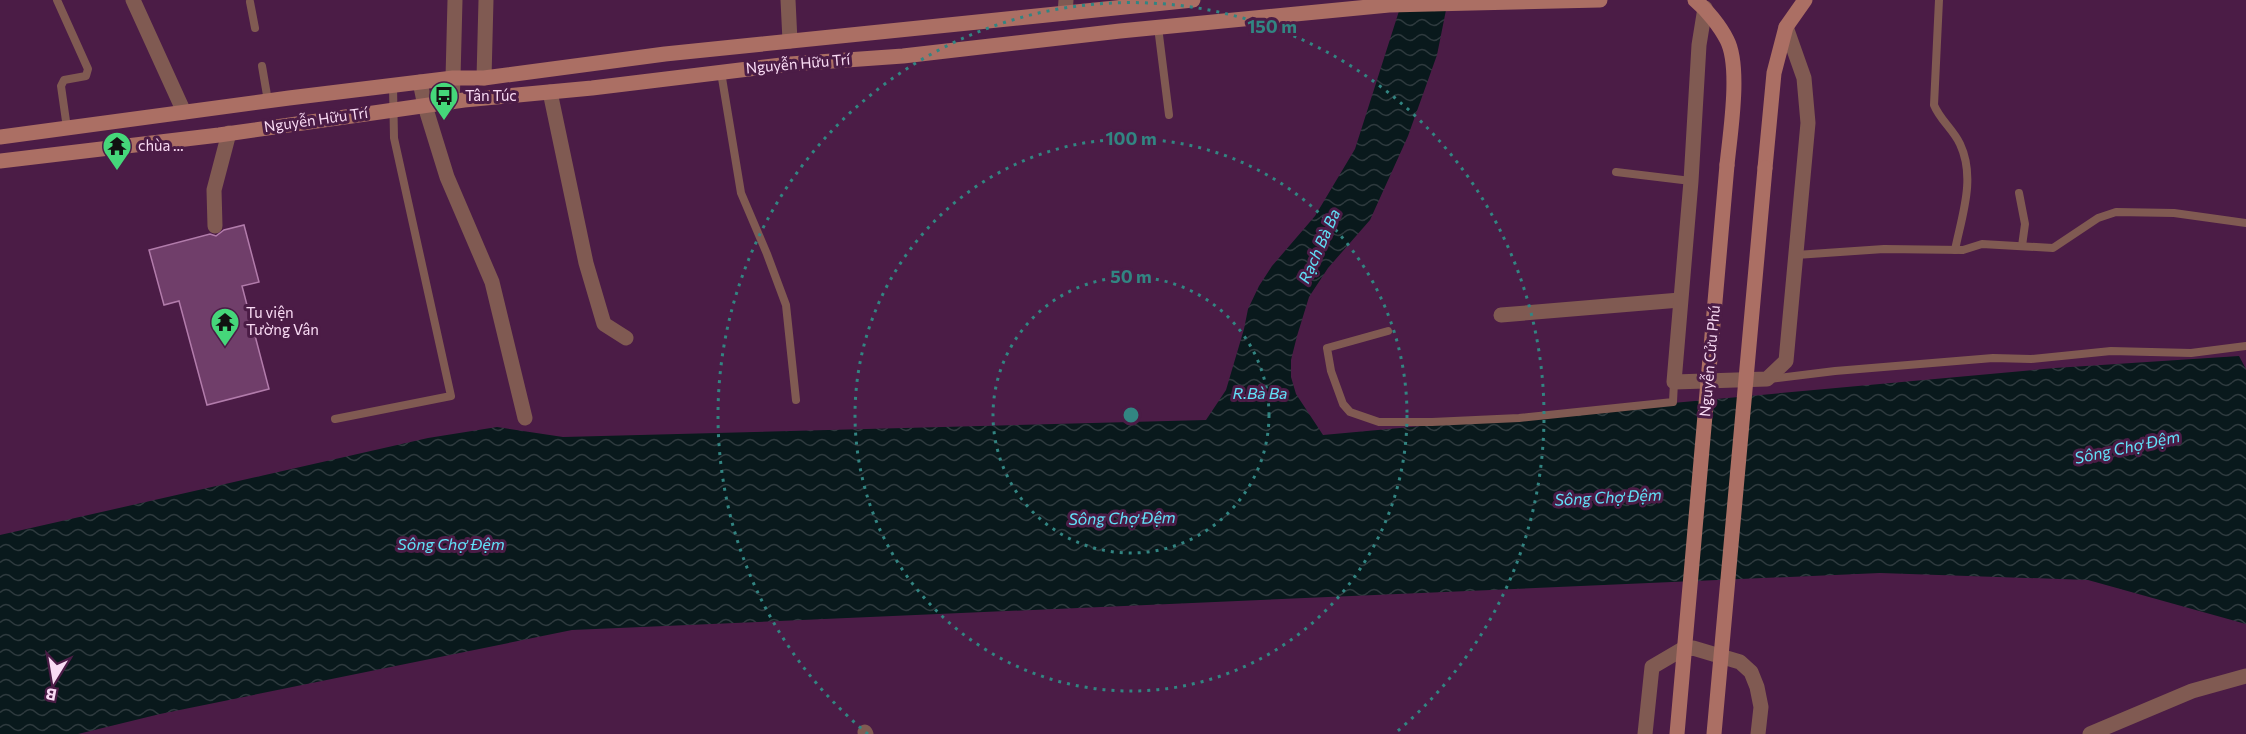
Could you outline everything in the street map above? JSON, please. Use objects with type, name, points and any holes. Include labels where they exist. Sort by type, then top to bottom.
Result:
[{"type":"main road","name":"Nguyễn Hữu Trí","points":[[0,137],[453,78],[484,78],[665,54],[904,30],[1065,6],[1193,0]]},
{"type":"main road","name":"Nguyễn Hữu Trí","points":[[0,161],[224,134],[393,109],[790,64],[903,56],[1158,27],[1389,5],[1600,0]]},
{"type":"main road","points":[[1714,734],[1774,73],[1786,27],[1805,0]]},
{"type":"main road","name":"Nguyễn Cửu Phú","points":[[1677,734],[1734,71],[1728,41],[1700,4]]},
{"type":"main road","points":[[903,56],[904,30]]},
{"type":"main road","points":[[214,108],[224,134]]},
{"type":"street","points":[[133,0],[184,112]]},
{"type":"street","points":[[452,102],[455,0]]},
{"type":"street","points":[[483,98],[486,0]]},
{"type":"street","points":[[788,0],[790,41]]},
{"type":"street","points":[[1700,4],[1691,181],[1674,382],[1767,379],[1786,362],[1808,123],[1804,78],[1786,27]]},
{"type":"street","points":[[420,82],[447,177],[492,282],[525,418]]},
{"type":"street","points":[[550,92],[586,263],[604,324],[626,338]]},
{"type":"street","points":[[215,226],[214,190],[224,134]]},
{"type":"street","points":[[1501,315],[1680,300]]},
{"type":"street","points":[[1645,734],[1652,667],[1681,650],[1693,648],[1740,662],[1751,672],[1761,707],[1758,734]]},
{"type":"street","points":[[2090,734],[2192,691],[2246,676]]},
{"type":"lane","points":[[57,0],[88,69],[86,76],[64,80],[61,86],[67,128]]},
{"type":"lane","points":[[1939,0],[1934,105],[1938,116],[1959,142],[1967,167],[1967,193],[1955,250]]},
{"type":"lane","points":[[250,2],[255,28]]},
{"type":"lane","points":[[1158,27],[1169,115]]},
{"type":"lane","points":[[262,66],[268,101]]},
{"type":"lane","points":[[721,72],[741,193],[786,305],[796,400]]},
{"type":"lane","points":[[335,418],[451,396],[394,138],[393,86]]},
{"type":"lane","points":[[1616,171],[1691,181]]},
{"type":"lane","points":[[2019,193],[2025,224],[2022,246]]},
{"type":"lane","points":[[1796,255],[1884,249],[1963,250],[1982,244],[2054,248],[2098,218],[2116,212],[2174,213],[2246,223]]},
{"type":"lane","points":[[1388,331],[1327,348],[1331,371],[1343,404],[1350,412],[1379,422],[1519,418],[1673,402],[1674,382]]},
{"type":"lane","points":[[1767,379],[1993,358],[2031,359],[2111,351],[2191,353],[2246,346]]},
{"type":"water","name":"Sông Chợ Đệm","points":[[1448,0],[1437,55],[1408,136],[1370,220],[1328,268],[1309,297],[1297,336],[1291,360],[1291,377],[1296,394],[1323,435],[2055,368],[2239,356],[2246,369],[2246,624],[2088,580],[1880,573],[572,630],[160,714],[78,734],[0,734],[0,535],[428,438],[497,427],[563,437],[1206,420],[1226,390],[1248,309],[1259,286],[1272,266],[1315,216],[1355,149],[1399,11]]},
{"type":"building","name":"Tu viện Tường Vân","points":[[244,225],[259,282],[242,286],[269,389],[207,405],[179,301],[164,305],[149,250],[210,234],[216,236],[224,230]]},
{"type":"place","name":"Tân Túc","points":[[444,122]]},
{"type":"place","name":"chùa …","points":[[117,172]]},
{"type":"place","name":"Tu viện Tường Vân","points":[[225,348]]},
{"type":"water label","name":"Rạch Bà Ba","points":[[1319,246]]},
{"type":"water label","name":"R.Bà Ba","points":[[1260,393]]}]
